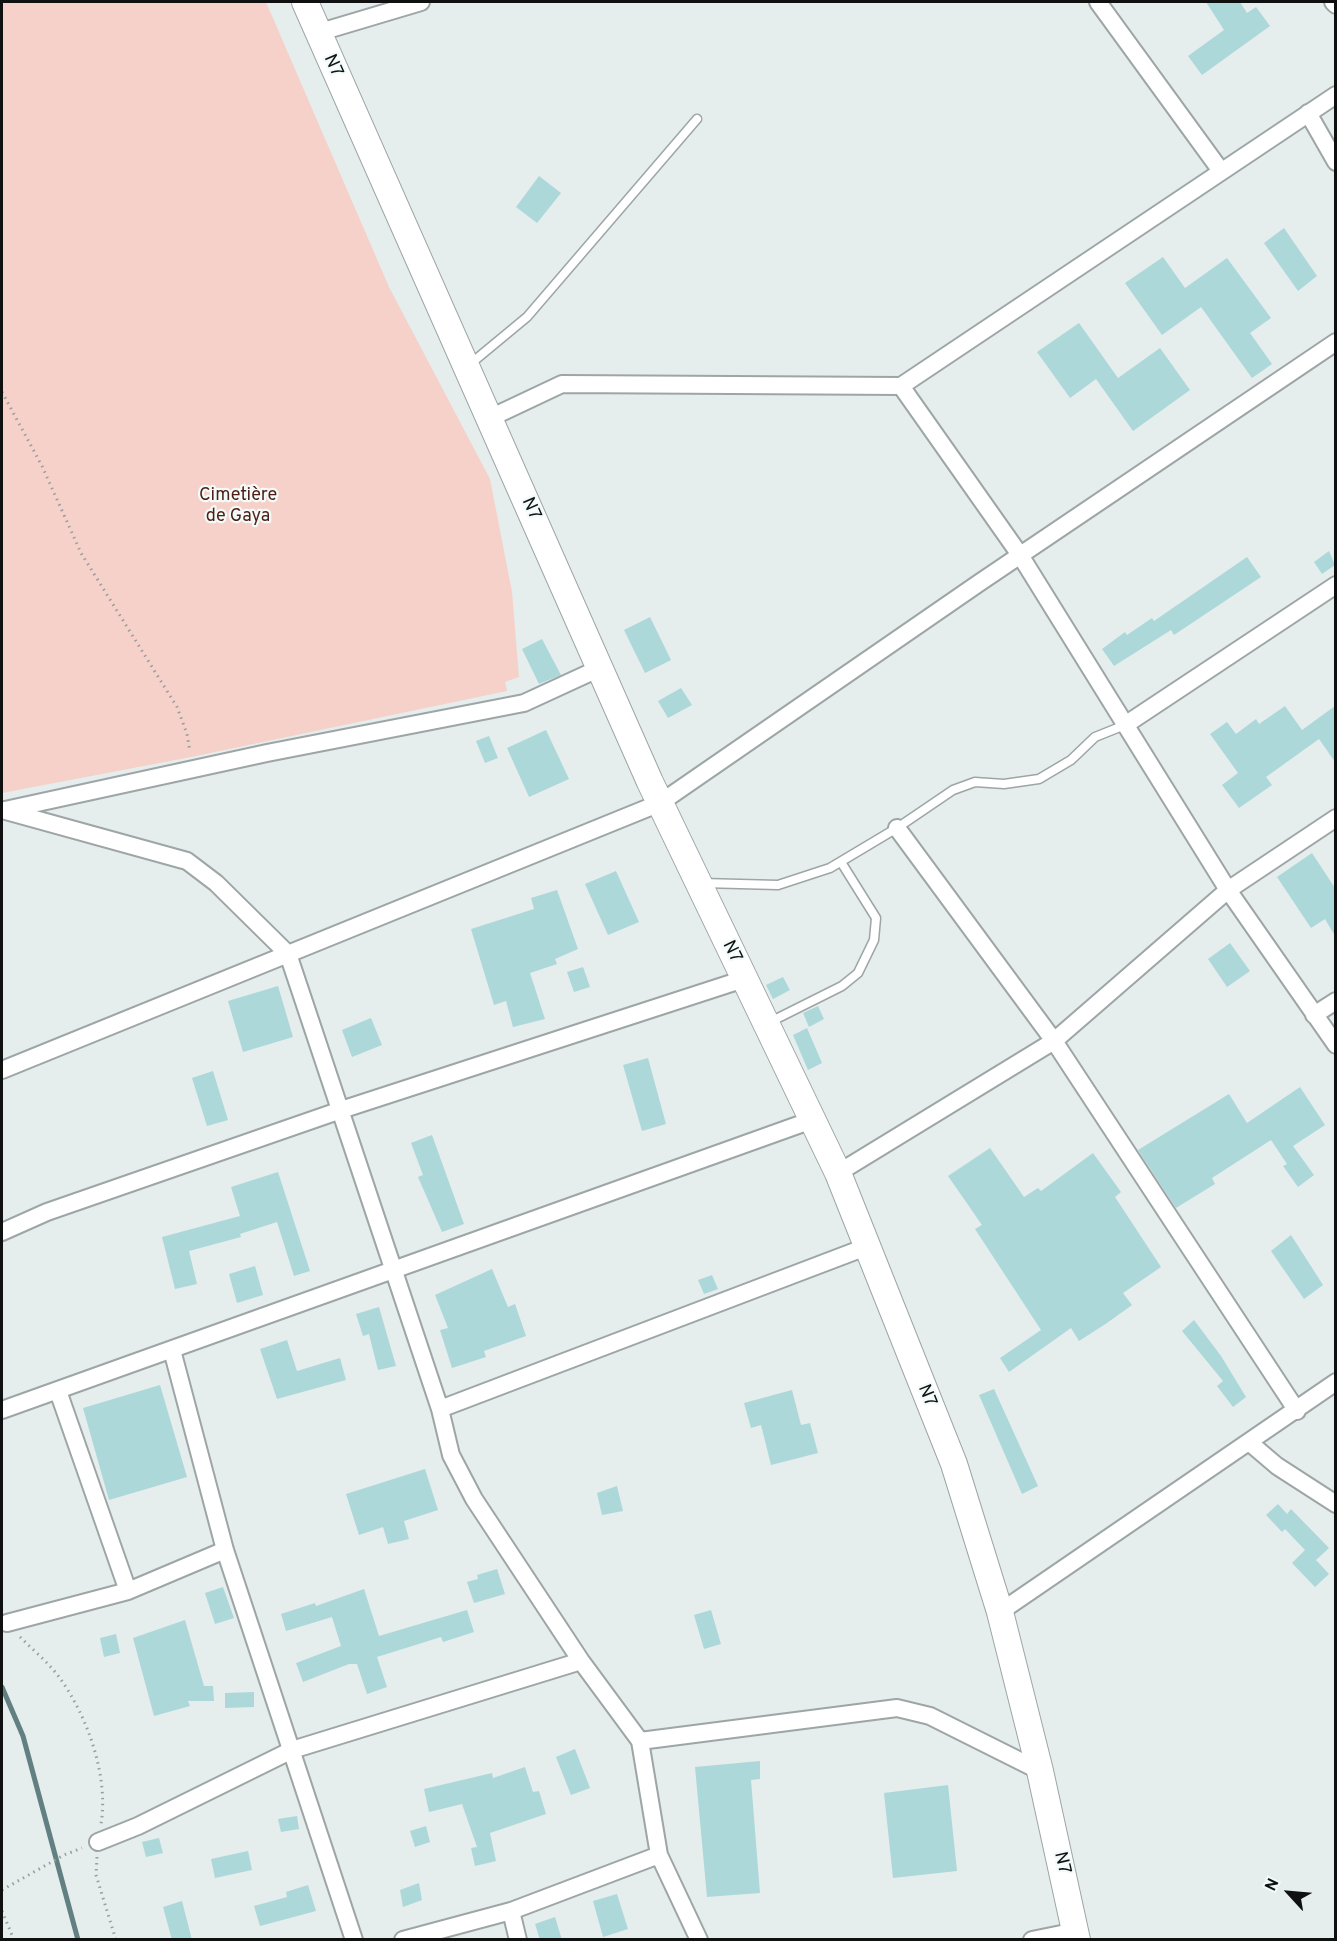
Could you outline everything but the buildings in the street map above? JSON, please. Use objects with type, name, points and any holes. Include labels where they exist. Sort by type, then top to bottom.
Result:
[{"type":"main road","name":"N7","points":[[305,2],[660,803],[838,1173],[954,1464],[1000,1612],[1078,1936]]},
{"type":"street","points":[[317,33],[422,2]]},
{"type":"street","points":[[1098,2],[1221,171]]},
{"type":"street","points":[[490,418],[562,384],[901,386],[1335,95]]},
{"type":"street","points":[[1308,113],[1335,162]]},
{"type":"street","points":[[2,1070],[660,803],[1335,342]]},
{"type":"street","points":[[901,386],[1020,555],[1228,890],[1335,1045]]},
{"type":"street","points":[[1125,725],[1335,585]]},
{"type":"street","points":[[2,810],[192,769],[524,703],[600,668]]},
{"type":"street","points":[[2,810],[187,861],[216,883],[288,954],[440,1409],[451,1455],[474,1499],[581,1661],[640,1741],[659,1855],[699,1940]]},
{"type":"street","points":[[838,1173],[1054,1041],[1228,890],[1335,818]]},
{"type":"street","points":[[897,828],[1054,1041],[1297,1411]]},
{"type":"street","points":[[2,1232],[47,1212],[341,1110],[744,979]]},
{"type":"street","points":[[1314,1015],[1335,1000]]},
{"type":"street","points":[[2,1410],[813,1120]]},
{"type":"street","points":[[440,1409],[866,1247]]},
{"type":"street","points":[[172,1350],[225,1550],[354,1940]]},
{"type":"street","points":[[1000,1612],[1297,1411],[1335,1382]]},
{"type":"street","points":[[58,1391],[128,1591]]},
{"type":"street","points":[[1250,1443],[1277,1466],[1335,1504]]},
{"type":"street","points":[[7,1623],[128,1591],[225,1550]]},
{"type":"street","points":[[98,1842],[138,1826],[292,1750],[581,1661]]},
{"type":"street","points":[[640,1741],[897,1708],[930,1716],[1040,1771]]},
{"type":"street","points":[[403,1940],[512,1911],[659,1855]]},
{"type":"street","points":[[512,1911],[518,1940]]},
{"type":"street","points":[[1032,1940],[1078,1936]]},
{"type":"lane","points":[[467,367],[527,317],[697,119]]},
{"type":"lane","points":[[699,883],[778,885],[830,868],[897,828],[953,790],[975,782],[1004,784],[1039,779],[1071,760],[1095,736],[1125,725]]},
{"type":"lane","points":[[766,1024],[850,980],[858,973],[874,940],[876,918],[841,862]]},
{"type":"path","points":[[2,392],[42,466],[81,554],[177,707],[187,734],[192,769]]},
{"type":"path","points":[[7,1623],[59,1677],[95,1743],[103,1811],[96,1875],[116,1940]]},
{"type":"path","points":[[2,1890],[64,1855]]},
{"type":"path","points":[[2,1911],[14,1940]]},
{"type":"green space","name":"Cimetière de Gaya","points":[[2,2],[266,2],[389,287],[490,479],[512,592],[519,677],[505,682],[507,691],[191,757],[2,793]]},
{"type":"waterway","points":[[2,1687],[23,1736],[78,1940]]}]
